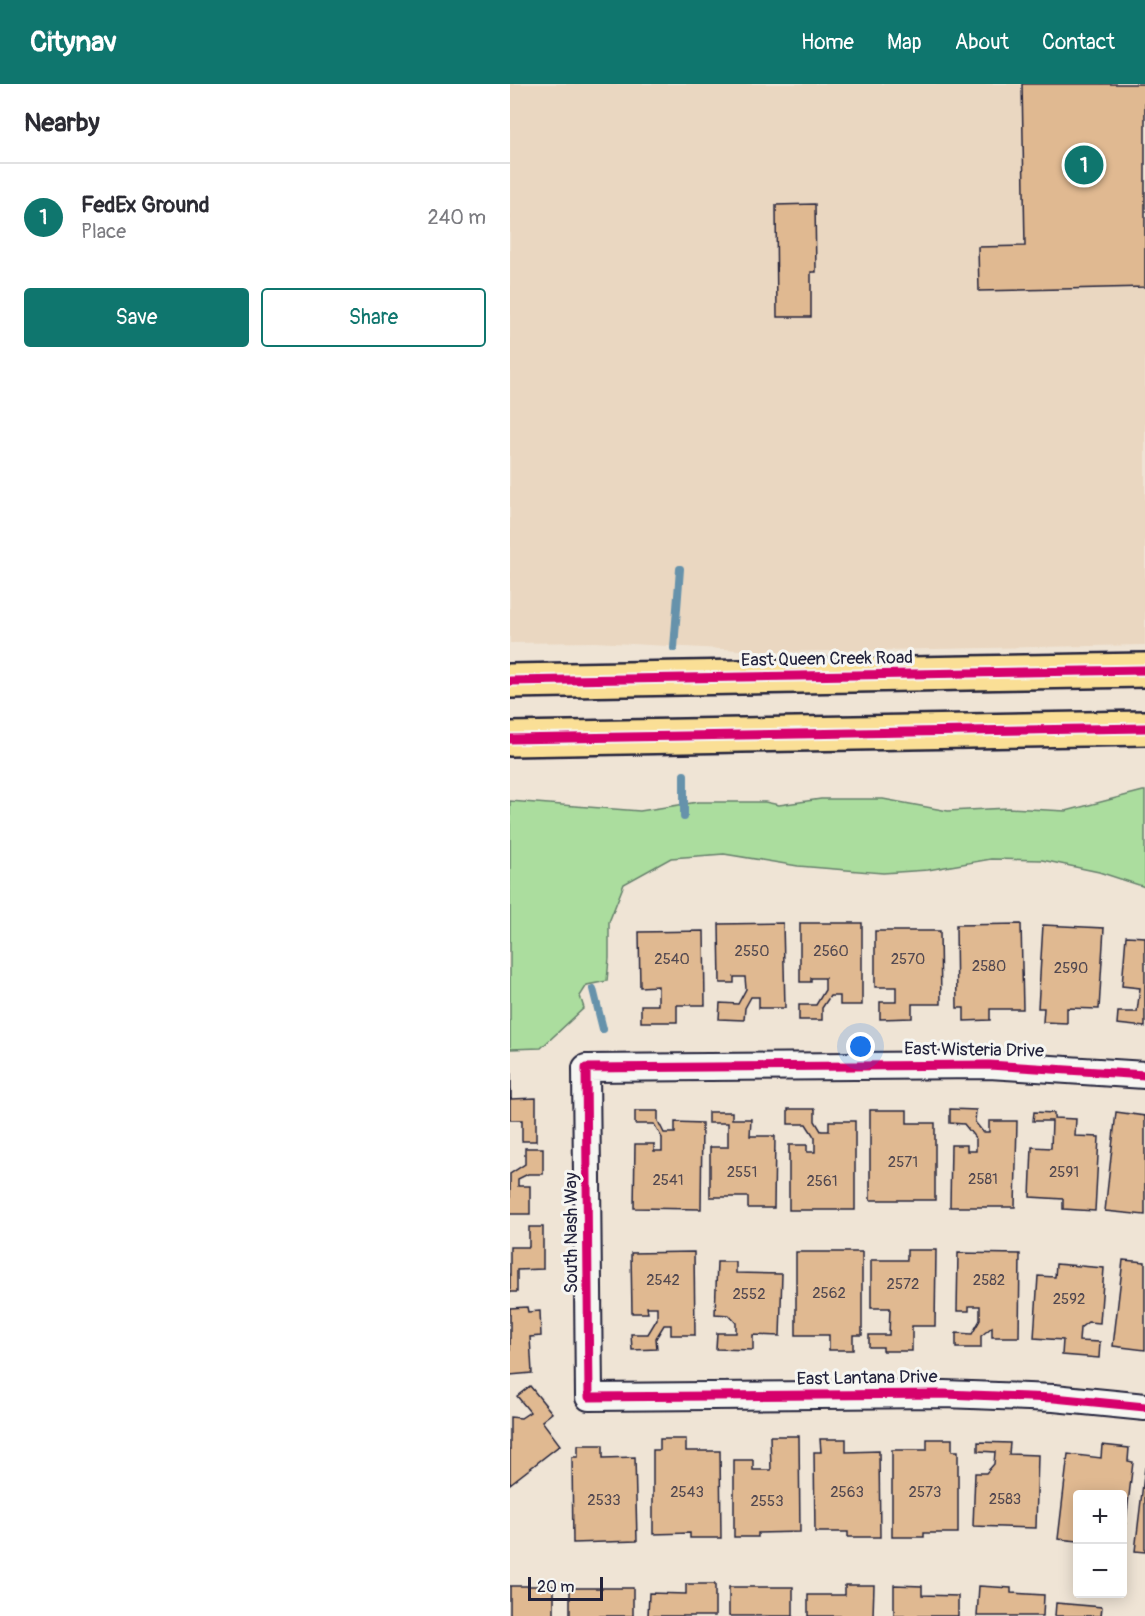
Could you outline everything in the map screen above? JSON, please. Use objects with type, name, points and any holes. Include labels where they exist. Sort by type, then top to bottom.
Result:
[{"type":"main road","name":"East Queen Creek Road","points":[[510,681],[1145,670]]},
{"type":"main road","points":[[510,739],[1145,728]]},
{"type":"street","name":"East Wisteria Drive","points":[[586,1068],[988,1065],[1145,1074]]},
{"type":"street","name":"South Nash Way","points":[[586,1068],[588,1397]]},
{"type":"street","name":"East Lantana Drive","points":[[588,1397],[944,1394],[1054,1398],[1145,1407]]},
{"type":"shaded area","points":[[510,84],[1145,84],[1145,645],[777,652],[595,642],[510,643]]},
{"type":"green space","points":[[1145,791],[1145,887],[1099,872],[1042,860],[991,859],[928,870],[883,873],[798,866],[724,854],[671,858],[624,884],[609,922],[607,981],[587,985],[580,996],[584,1008],[541,1048],[510,1049],[510,801],[640,811],[698,802],[765,802],[779,805],[821,799],[883,799],[948,811],[1008,808],[1066,811]]},
{"type":"building","points":[[1022,84],[1145,84],[1145,287],[979,291],[978,247],[1025,246]]},
{"type":"building","points":[[815,204],[816,272],[811,272],[811,317],[777,317],[776,205]]},
{"type":"building","points":[[783,923],[785,1008],[759,1008],[759,997],[751,997],[745,1008],[744,1020],[719,1019],[720,1003],[738,1004],[746,989],[745,977],[734,977],[734,983],[720,983],[719,924]]},
{"type":"building","points":[[800,923],[862,923],[862,1005],[840,1005],[840,996],[830,996],[822,1008],[822,1020],[799,1020],[799,1005],[816,1005],[825,990],[825,978],[811,978],[811,982],[800,982]]},
{"type":"building","points":[[1021,924],[1023,1009],[990,1009],[990,1020],[964,1021],[964,1008],[957,1008],[956,925]]},
{"type":"building","points":[[1043,925],[1104,928],[1099,1009],[1067,1008],[1067,1023],[1043,1022],[1044,1008],[1038,1008]]},
{"type":"building","points":[[704,931],[705,1005],[677,1005],[677,1022],[641,1022],[641,1005],[658,1005],[658,986],[640,987],[639,932]]},
{"type":"building","points":[[875,931],[940,931],[941,1004],[912,1004],[912,1018],[880,1019],[880,1002],[896,1002],[896,987],[875,987]]},
{"type":"building","points":[[1126,936],[1145,937],[1145,1027],[1117,1024],[1118,1012],[1137,1012],[1140,988],[1122,986]]},
{"type":"building","points":[[510,1074],[511,1099],[536,1098],[536,1141],[522,1141],[522,1120],[510,1120]]},
{"type":"building","points":[[788,1109],[815,1109],[815,1121],[821,1131],[829,1131],[829,1121],[855,1121],[855,1210],[789,1210],[789,1145],[807,1145],[807,1152],[815,1152],[815,1138],[806,1124],[788,1124]]},
{"type":"building","points":[[950,1109],[976,1110],[975,1122],[983,1132],[989,1132],[989,1121],[1017,1121],[1015,1207],[950,1207],[951,1145],[967,1145],[967,1151],[976,1151],[976,1139],[964,1124],[950,1123]]},
{"type":"building","points":[[870,1110],[907,1110],[907,1123],[935,1123],[935,1200],[870,1200]]},
{"type":"building","points":[[635,1111],[658,1111],[658,1121],[664,1133],[675,1133],[675,1122],[702,1123],[701,1209],[634,1208],[635,1144],[654,1144],[654,1151],[662,1151],[662,1138],[654,1124],[635,1124]]},
{"type":"building","points":[[708,1112],[732,1112],[732,1119],[751,1119],[750,1136],[775,1136],[774,1208],[748,1208],[748,1197],[710,1197],[710,1147],[728,1147],[728,1123],[708,1123]]},
{"type":"building","points":[[1034,1112],[1054,1113],[1054,1118],[1076,1119],[1075,1136],[1099,1137],[1095,1211],[1063,1209],[1063,1199],[1030,1197],[1032,1147],[1051,1148],[1052,1121],[1033,1121]]},
{"type":"building","points":[[1116,1112],[1145,1116],[1145,1215],[1105,1211]]},
{"type":"building","points":[[525,1148],[543,1148],[543,1174],[528,1174],[518,1179],[518,1186],[530,1186],[530,1214],[510,1214],[510,1174],[525,1164]]},
{"type":"building","points":[[529,1227],[543,1227],[543,1269],[517,1270],[517,1292],[510,1292],[510,1247],[529,1247]]},
{"type":"building","points":[[907,1250],[936,1250],[935,1326],[912,1326],[912,1351],[883,1351],[883,1347],[869,1347],[869,1335],[889,1335],[890,1308],[871,1308],[871,1260],[907,1260]]},
{"type":"building","points":[[694,1252],[695,1335],[671,1335],[671,1325],[664,1325],[656,1338],[657,1349],[632,1350],[631,1334],[648,1334],[657,1319],[657,1307],[647,1307],[648,1313],[632,1313],[631,1253]]},
{"type":"building","points":[[796,1252],[862,1252],[862,1335],[853,1335],[853,1350],[829,1350],[829,1335],[796,1335]]},
{"type":"building","points":[[958,1253],[1020,1254],[1019,1337],[992,1337],[992,1327],[981,1336],[981,1348],[956,1348],[956,1333],[972,1334],[980,1320],[980,1306],[969,1306],[969,1311],[957,1311]]},
{"type":"building","points":[[1123,1260],[1145,1262],[1145,1350],[1113,1346]]},
{"type":"building","points":[[717,1262],[736,1262],[736,1273],[782,1274],[780,1336],[753,1335],[753,1350],[716,1349],[717,1333],[736,1333],[736,1323],[729,1315],[715,1314]]},
{"type":"building","points":[[1056,1264],[1104,1268],[1100,1323],[1088,1322],[1080,1328],[1079,1341],[1100,1342],[1099,1358],[1062,1355],[1063,1340],[1034,1338],[1038,1276],[1055,1277]]},
{"type":"building","points":[[527,1307],[528,1312],[540,1311],[541,1336],[530,1337],[532,1373],[510,1375],[510,1308]]},
{"type":"building","points":[[530,1386],[552,1413],[542,1421],[560,1445],[510,1484],[510,1417],[521,1418],[530,1412],[517,1396]]},
{"type":"building","points":[[770,1436],[799,1436],[800,1532],[758,1533],[758,1537],[734,1537],[734,1460],[753,1460],[753,1470],[771,1470]]},
{"type":"building","points":[[660,1439],[686,1439],[686,1451],[720,1451],[721,1538],[690,1538],[690,1533],[653,1534],[653,1450],[660,1450]]},
{"type":"building","points":[[820,1439],[846,1439],[846,1452],[879,1451],[880,1537],[848,1537],[848,1532],[815,1532],[814,1452],[821,1452]]},
{"type":"building","points":[[927,1439],[952,1439],[952,1451],[958,1451],[958,1533],[924,1533],[924,1537],[892,1537],[892,1450],[927,1450]]},
{"type":"building","points":[[978,1442],[1010,1443],[1009,1454],[1038,1455],[1036,1528],[973,1526],[975,1473],[986,1473],[994,1464],[995,1452],[978,1451]]},
{"type":"building","points":[[578,1445],[603,1445],[603,1458],[635,1457],[637,1541],[573,1543],[572,1457],[578,1457]]},
{"type":"building","points":[[1102,1445],[1129,1448],[1128,1461],[1133,1462],[1127,1512],[1127,1490],[1073,1490],[1073,1540],[1058,1539],[1068,1454],[1101,1458]]},
{"type":"building","points":[[1145,1467],[1145,1552],[1135,1551]]},
{"type":"building","points":[[686,1584],[715,1584],[715,1616],[648,1616],[649,1593],[686,1594]]},
{"type":"building","points":[[845,1585],[874,1585],[873,1616],[808,1616],[808,1595],[845,1595]]},
{"type":"building","points":[[894,1585],[922,1586],[922,1595],[958,1596],[958,1616],[894,1616]]},
{"type":"building","points":[[510,1586],[554,1586],[554,1616],[510,1616]]},
{"type":"building","points":[[979,1586],[1011,1588],[1011,1593],[1044,1595],[1043,1616],[977,1616]]},
{"type":"building","points":[[729,1587],[793,1587],[793,1616],[729,1616]]},
{"type":"building","points":[[570,1588],[633,1588],[633,1616],[570,1616]]},
{"type":"building","points":[[1056,1603],[1102,1607],[1101,1616],[1055,1616]]},
{"type":"waterway","points":[[674,648],[680,569]]},
{"type":"waterway","points":[[684,775],[684,817]]},
{"type":"waterway","points":[[593,989],[603,1029]]},
{"type":"cycle path","points":[[510,681],[1145,670]]},
{"type":"cycle path","points":[[510,739],[1145,728]]},
{"type":"cycle path","points":[[1145,1075],[989,1065],[586,1068],[589,1397],[944,1394],[1054,1398],[1145,1407]]},
{"type":"place","name":"FedEx Ground","points":[[1084,165]]}]
